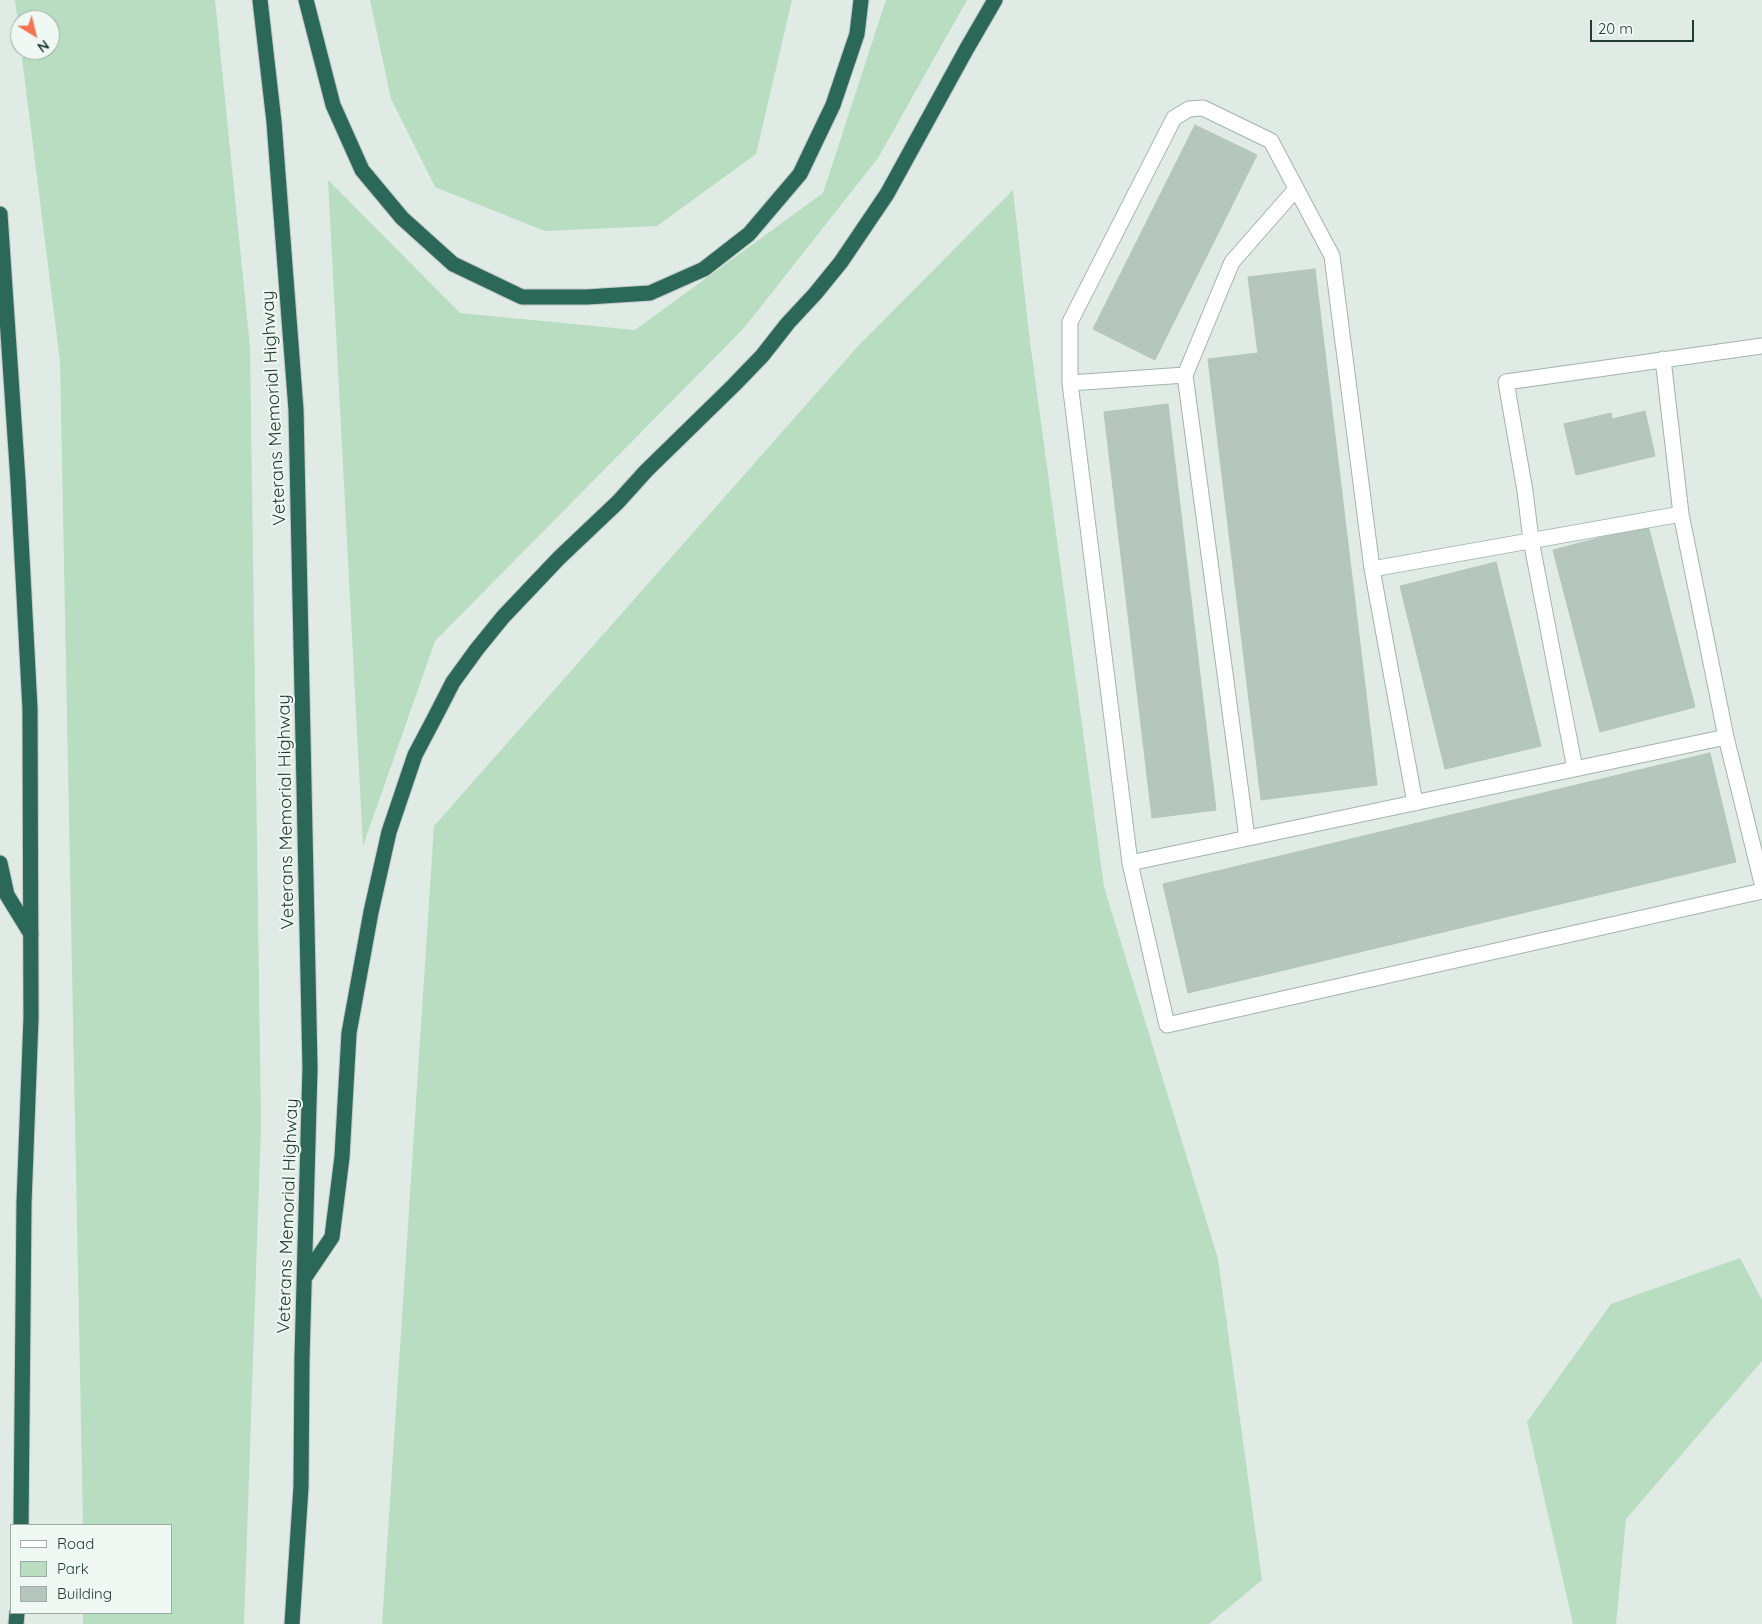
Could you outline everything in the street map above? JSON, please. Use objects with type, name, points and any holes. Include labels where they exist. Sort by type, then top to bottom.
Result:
[{"type":"highway","name":"Veterans Memorial Highway","points":[[260,0],[274,122],[296,410],[310,1068],[301,1487],[292,1624]]},
{"type":"highway","points":[[306,0],[333,105],[362,170],[402,218],[452,264],[522,297],[587,298],[650,293],[704,269],[749,234],[800,174],[821,131],[833,105],[856,34],[861,0]]},
{"type":"highway","points":[[305,1277],[332,1237],[343,1148],[350,1033],[369,921],[388,832],[415,755],[450,690],[477,649],[525,593],[762,356],[841,262],[887,194],[995,0]]},
{"type":"highway","points":[[0,214],[18,481],[30,709],[31,1018],[24,1203],[21,1524]]},
{"type":"highway","points":[[0,863],[7,895],[31,935]]},
{"type":"lane","points":[[1415,803],[1372,569],[1332,256],[1272,140],[1203,108],[1189,109],[1174,118],[1070,322],[1070,383],[1130,863],[1166,1025],[1762,891]]},
{"type":"lane","points":[[1247,838],[1185,375],[1232,262],[1296,189]]},
{"type":"lane","points":[[1575,769],[1530,540],[1525,491],[1506,382],[1762,346]]},
{"type":"lane","points":[[1663,359],[1681,514],[1726,737],[1762,883]]},
{"type":"lane","points":[[1070,383],[1185,375]]},
{"type":"lane","points":[[1372,569],[1681,514]]},
{"type":"lane","points":[[1130,863],[1726,737]]},
{"type":"green space","points":[[15,0],[215,0],[250,347],[261,1124],[244,1624],[83,1624],[83,1614],[172,1614],[172,1524],[83,1524],[60,361],[22,60],[60,60],[60,10],[16,10]]},
{"type":"green space","points":[[370,0],[792,0],[756,154],[657,226],[545,231],[435,187],[391,99]]},
{"type":"green space","points":[[886,0],[967,0],[878,158],[744,328],[435,641],[363,846],[328,180],[460,313],[635,330],[823,193]]},
{"type":"green space","points":[[1013,190],[1029,334],[1104,887],[1218,1259],[1262,1580],[1209,1624],[382,1624],[434,826],[858,346]]},
{"type":"green space","points":[[1740,1258],[1762,1300],[1762,1361],[1626,1519],[1616,1624],[1573,1624],[1527,1422],[1611,1304]]},
{"type":"building","points":[[1195,125],[1257,155],[1155,360],[1093,329]]},
{"type":"building","points":[[1315,269],[1377,785],[1261,800],[1208,359],[1258,353],[1248,277]]},
{"type":"building","points":[[1168,404],[1216,810],[1152,818],[1104,412]]},
{"type":"building","points":[[1645,411],[1655,456],[1576,475],[1564,424],[1611,413],[1612,419]]},
{"type":"building","points":[[1648,525],[1695,707],[1600,732],[1553,550]]},
{"type":"building","points":[[1496,562],[1541,746],[1445,769],[1400,586]]},
{"type":"building","points":[[1710,753],[1736,862],[1188,993],[1163,884]]}]
